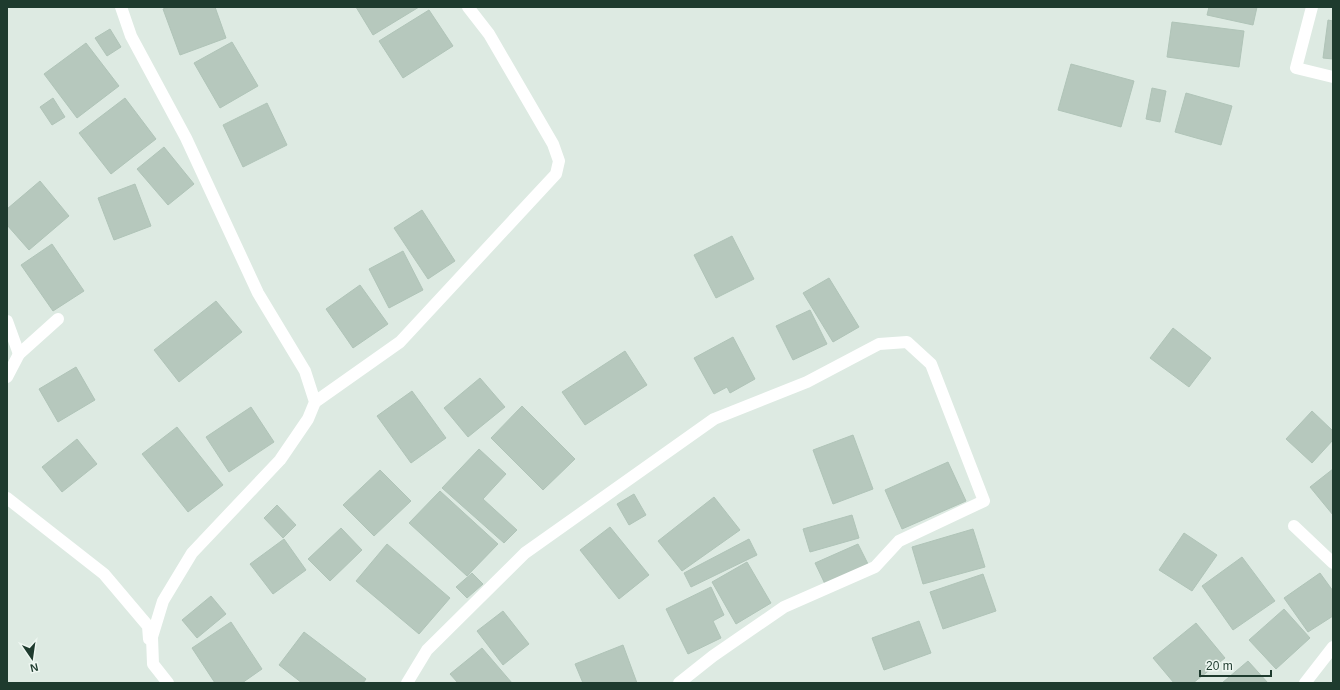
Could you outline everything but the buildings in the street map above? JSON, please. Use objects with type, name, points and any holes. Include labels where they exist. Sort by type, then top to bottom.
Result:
[{"type":"street","points":[[121,7],[130,36],[186,138],[258,293],[305,371],[315,402]]},
{"type":"street","points":[[153,664],[152,637],[163,601],[192,553],[280,460],[308,419],[315,402],[400,342],[556,174],[559,161],[553,144],[489,34],[468,7]]},
{"type":"street","points":[[1312,7],[1296,68],[1333,78]]},
{"type":"street","points":[[7,377],[19,354],[58,319]]},
{"type":"street","points":[[7,321],[19,354]]},
{"type":"street","points":[[408,683],[427,650],[525,553],[714,419],[807,382],[879,344],[907,342],[931,364],[984,501],[899,541],[876,567],[784,607],[713,656],[679,683]]},
{"type":"street","points":[[7,498],[104,574],[148,626],[153,664],[168,683]]},
{"type":"street","points":[[1294,526],[1333,563]]},
{"type":"street","points":[[1305,683],[1333,647]]}]
